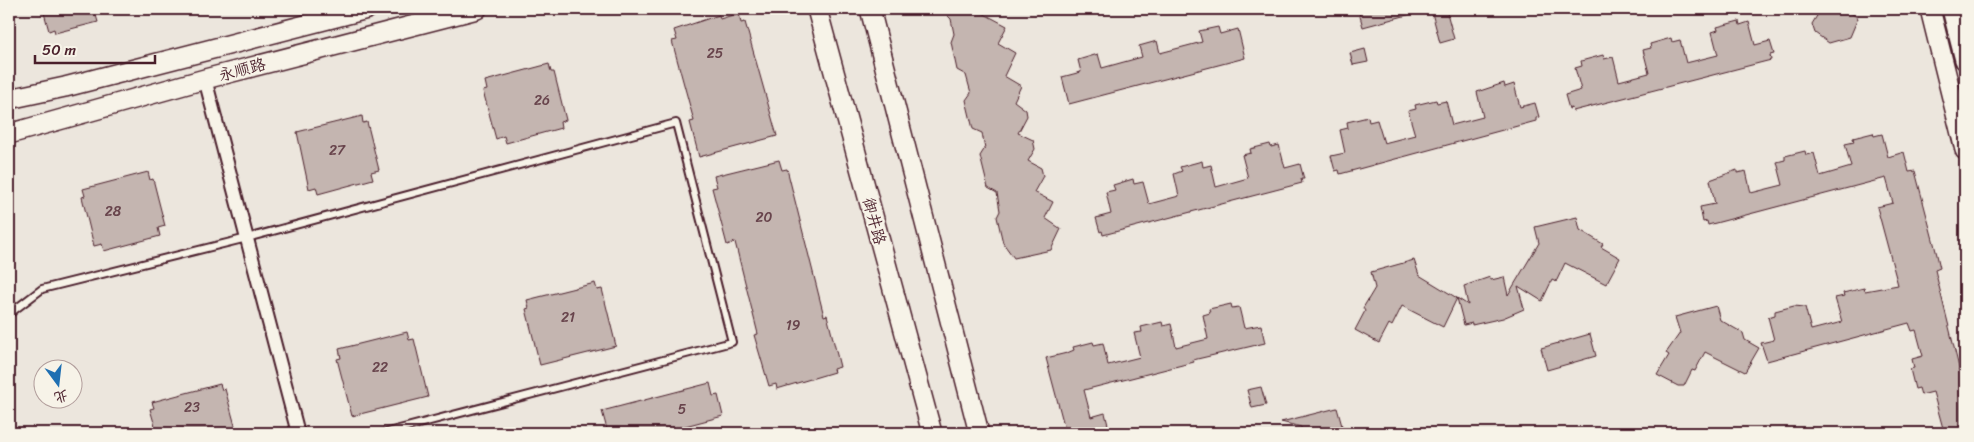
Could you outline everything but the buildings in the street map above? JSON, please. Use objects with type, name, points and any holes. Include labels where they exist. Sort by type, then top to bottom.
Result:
[{"type":"main road","name":"永顺路","points":[[9,99],[75,85],[367,9]]},
{"type":"main road","name":"永顺路","points":[[9,134],[205,79],[477,9]]},
{"type":"main road","name":"御井路","points":[[817,9],[932,433]]},
{"type":"main road","points":[[870,9],[979,433]]},
{"type":"main road","points":[[1930,9],[1965,150]]},
{"type":"main road","points":[[1952,9],[1965,60]]},
{"type":"street","points":[[205,79],[298,433]]},
{"type":"lane","points":[[9,314],[42,289],[247,238],[676,123],[732,342],[384,433]]}]
